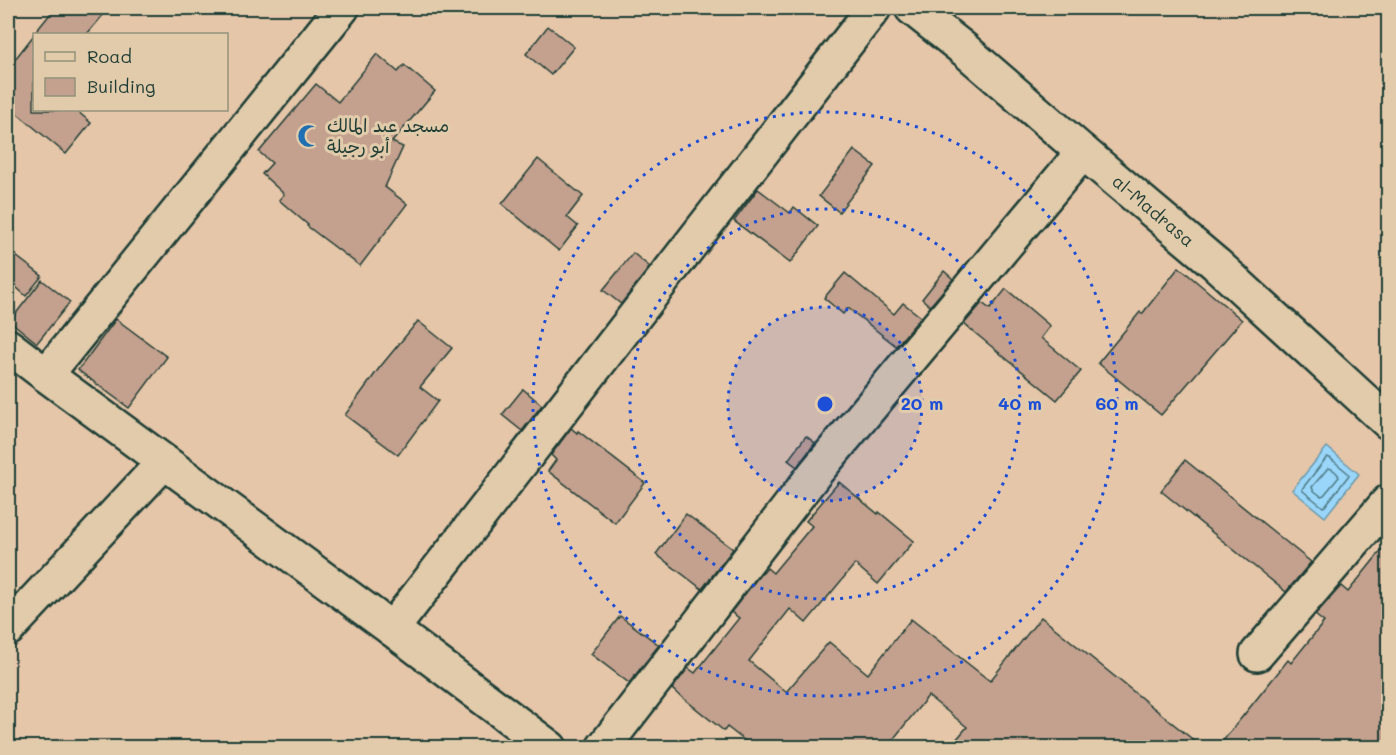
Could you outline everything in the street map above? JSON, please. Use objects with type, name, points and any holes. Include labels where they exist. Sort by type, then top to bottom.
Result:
[{"type":"street","points":[[46,375],[342,8]]},
{"type":"street","points":[[392,629],[874,8]]},
{"type":"street","name":"al-Madrasa","points":[[912,8],[1216,264],[1389,422]]},
{"type":"street","points":[[603,747],[816,472],[1083,152]]},
{"type":"street","points":[[8,346],[550,747]]},
{"type":"street","points":[[8,628],[164,462]]},
{"type":"street","points":[[1257,654],[1389,502]]},
{"type":"water","points":[[1327,447],[1359,474],[1325,517],[1292,490]]},
{"type":"building","points":[[55,8],[109,8],[88,33],[35,33]]},
{"type":"building","points":[[548,26],[574,47],[551,75],[526,54]]},
{"type":"building","points":[[33,36],[33,111],[77,111],[91,123],[66,154],[8,106],[8,68]]},
{"type":"building","points":[[377,54],[398,72],[404,65],[435,91],[392,142],[403,147],[385,187],[407,204],[360,266],[307,226],[279,200],[284,194],[262,174],[272,163],[259,152],[316,84],[338,102]]},
{"type":"building","points":[[854,150],[875,166],[839,212],[819,196]]},
{"type":"building","points":[[538,159],[583,196],[567,217],[578,226],[559,251],[502,204]]},
{"type":"building","points":[[758,189],[790,213],[794,207],[818,226],[790,263],[734,221]]},
{"type":"building","points":[[8,250],[42,276],[26,296],[8,280]]},
{"type":"building","points":[[633,253],[650,267],[621,304],[603,290]]},
{"type":"building","points":[[1179,267],[1242,320],[1161,415],[1098,363],[1140,312],[1142,314]]},
{"type":"building","points":[[944,271],[953,279],[930,306],[922,299]]},
{"type":"building","points":[[845,273],[894,314],[903,303],[921,317],[896,346],[848,308],[843,314],[824,298]]},
{"type":"building","points":[[42,280],[70,302],[37,343],[10,321]]},
{"type":"building","points":[[1006,289],[1050,326],[1041,338],[1081,371],[1057,400],[964,324],[982,303],[990,309]]},
{"type":"building","points":[[116,319],[167,357],[129,408],[78,370]]},
{"type":"building","points":[[418,321],[452,348],[420,387],[438,401],[398,455],[345,415]]},
{"type":"building","points":[[523,389],[542,405],[522,431],[502,415]]},
{"type":"building","points":[[571,428],[645,483],[615,523],[548,471],[556,460],[551,455]]},
{"type":"building","points":[[806,436],[815,443],[797,467],[788,460]]},
{"type":"building","points":[[1185,460],[1311,562],[1286,592],[1161,491]]},
{"type":"building","points":[[839,482],[914,541],[878,584],[855,564],[806,623],[790,609],[749,661],[786,692],[829,642],[868,674],[911,619],[990,681],[1041,617],[1202,747],[950,747],[967,727],[928,696],[887,747],[753,747],[727,727],[724,731],[672,689],[688,668],[695,673],[739,618],[731,612],[762,572],[767,568],[773,573],[812,526],[806,521]]},
{"type":"building","points":[[686,514],[733,549],[702,589],[656,554]]},
{"type":"building","points":[[1389,541],[1389,747],[1218,747],[1288,660],[1291,663],[1324,622],[1315,615],[1341,586],[1348,592]]},
{"type":"building","points":[[620,616],[659,645],[629,683],[591,654]]},
{"type":"place","name":"مسجد عبد المالك أبو رجيلة","points":[[309,136]]}]
